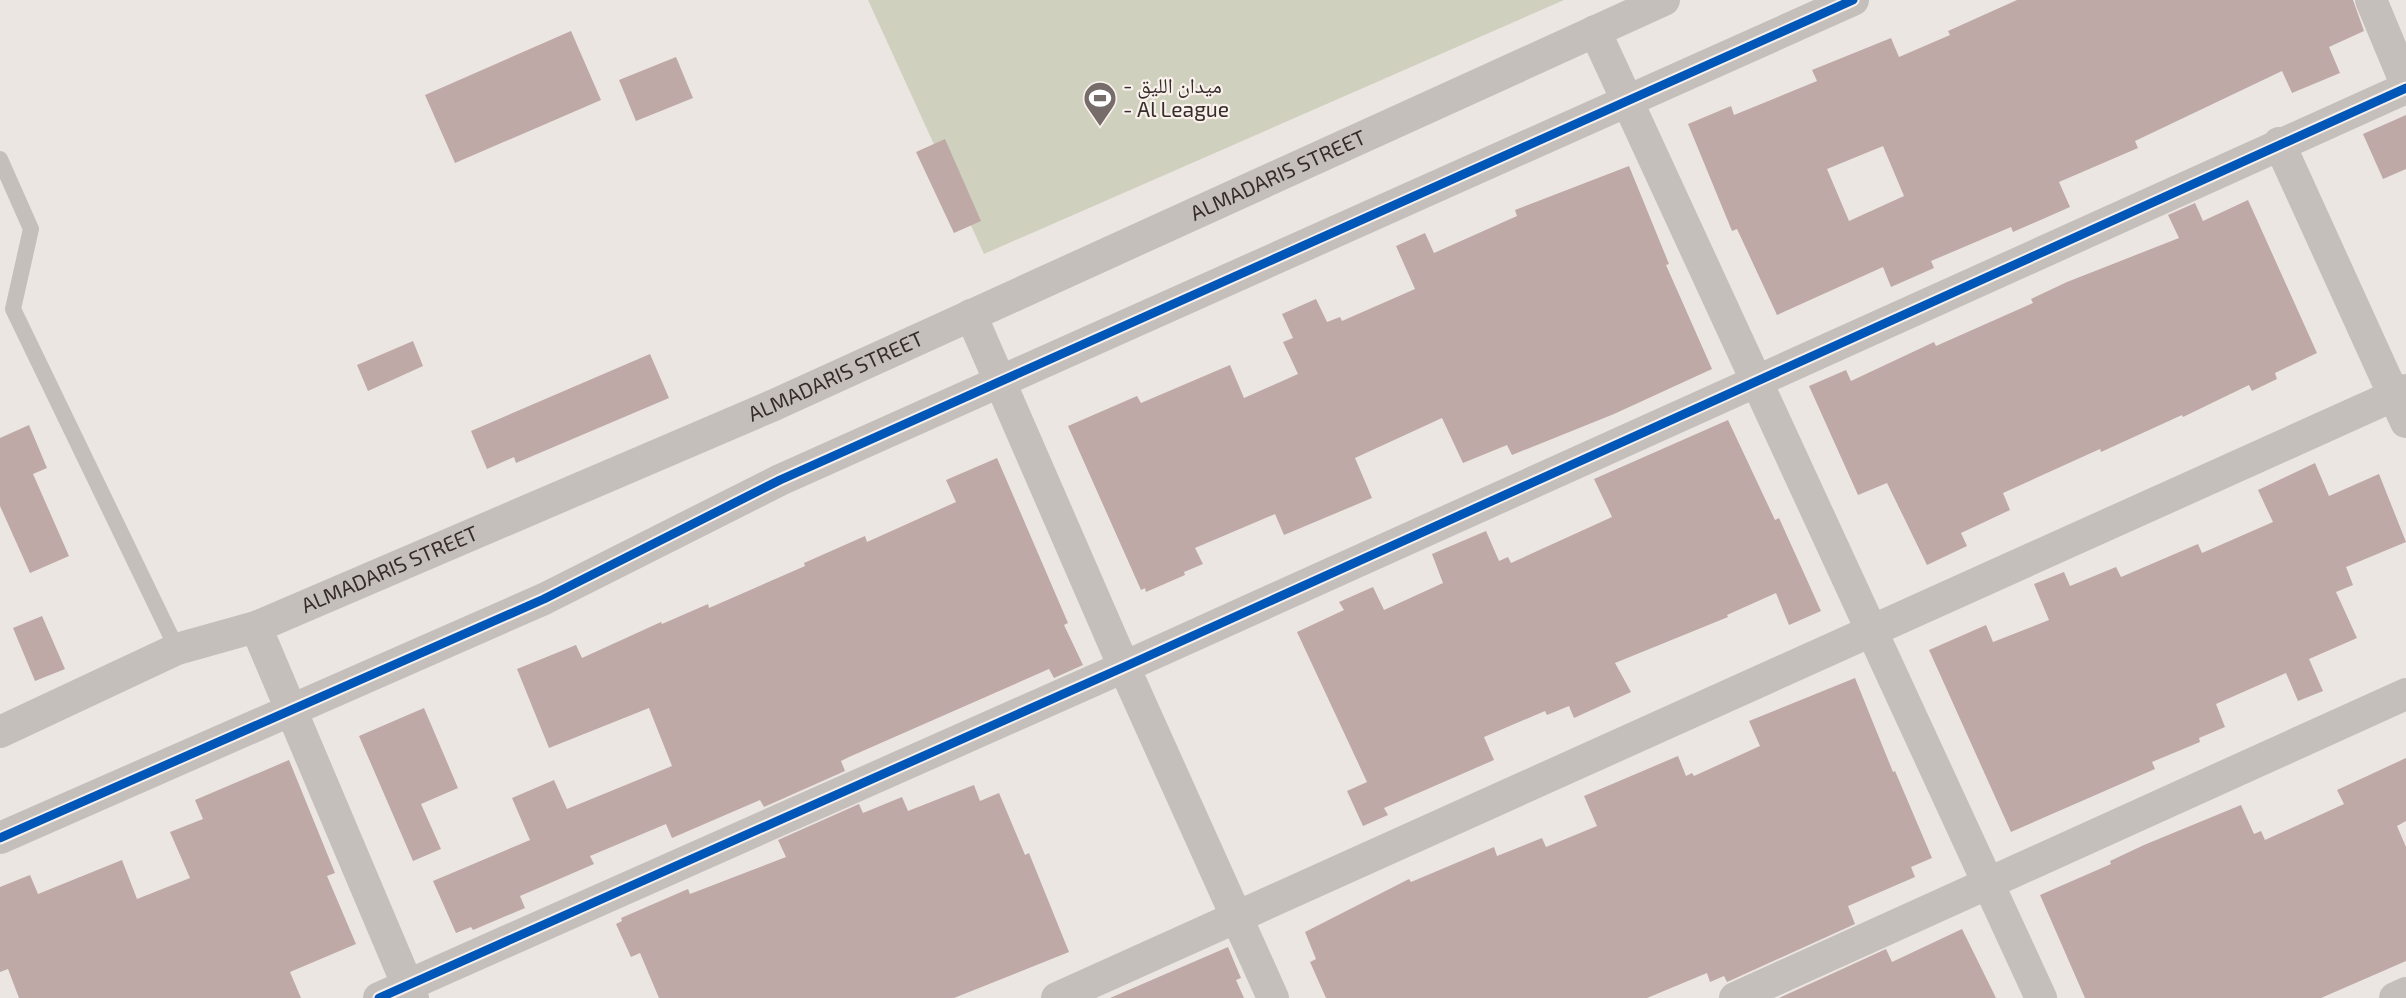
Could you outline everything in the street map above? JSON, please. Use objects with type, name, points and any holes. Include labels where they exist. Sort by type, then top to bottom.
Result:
[{"type":"street","name":"ALMADARIS STREET","points":[[0,732],[177,649],[256,627],[774,405],[1664,0]]},
{"type":"street","points":[[0,838],[544,599],[780,480],[1853,0]]},
{"type":"street","points":[[256,627],[293,711],[400,994],[2406,86],[2371,0]]},
{"type":"street","points":[[1595,31],[2041,998]]},
{"type":"street","points":[[1057,998],[1871,631],[2402,403],[2279,143]]},
{"type":"street","points":[[970,315],[1124,667],[1274,998]]},
{"type":"street","points":[[1735,998],[2406,694]]},
{"type":"street","points":[[2395,998],[2406,993]]},
{"type":"lane","points":[[0,159],[31,229],[6,312],[177,649]]},
{"type":"green space","name":"- ميدان الليق - Al League","points":[[868,0],[1564,0],[984,254]]},
{"type":"building","points":[[2017,0],[2353,0],[2364,31],[2329,47],[2340,73],[2292,93],[2282,71],[2135,141],[2138,148],[2059,182],[2070,207],[2013,232],[2011,227],[1931,261],[1934,268],[1891,287],[1883,267],[1777,315],[1737,229],[1732,231],[1688,124],[1731,106],[1734,115],[1817,81],[1812,70],[1891,38],[1899,57],[1950,35],[1948,31]],"holes":[[[1883,146],[1904,196],[1849,221],[1827,169]]]},
{"type":"building","points":[[571,31],[601,100],[455,163],[425,95]]},
{"type":"building","points":[[676,57],[693,98],[636,121],[619,80]]},
{"type":"building","points":[[2406,115],[2406,169],[2383,179],[2363,134]]},
{"type":"building","points":[[945,139],[981,221],[954,233],[916,152]]},
{"type":"building","points":[[1629,166],[1669,264],[1666,265],[1712,369],[1614,414],[1512,455],[1507,445],[1463,463],[1442,418],[1355,458],[1372,498],[1284,535],[1275,514],[1195,548],[1203,564],[1184,572],[1185,575],[1146,592],[1145,588],[1141,590],[1068,426],[1137,396],[1141,403],[1230,365],[1244,398],[1298,374],[1283,342],[1293,338],[1282,314],[1316,299],[1327,322],[1340,317],[1342,321],[1415,289],[1396,246],[1425,233],[1434,253],[1517,216],[1515,210]]},
{"type":"building","points":[[2248,200],[2317,353],[2275,373],[2277,379],[2252,391],[2249,385],[2183,417],[2182,415],[2101,452],[2100,449],[2003,493],[2010,510],[1961,533],[1967,546],[1927,565],[1887,483],[1858,495],[1809,386],[1846,370],[1851,381],[1934,342],[1936,346],[2033,303],[2031,299],[2067,282],[2179,238],[2168,215],[2195,203],[2203,221]]},
{"type":"building","points":[[413,341],[423,366],[368,391],[357,365]]},
{"type":"building","points":[[650,354],[669,398],[516,463],[514,457],[487,469],[471,431]]},
{"type":"building","points":[[1728,420],[1775,520],[1779,518],[1821,611],[1789,625],[1776,593],[1727,615],[1728,617],[1615,663],[1631,692],[1574,718],[1569,706],[1547,715],[1545,711],[1484,737],[1494,760],[1384,808],[1388,815],[1363,826],[1347,791],[1367,782],[1297,632],[1344,610],[1339,602],[1373,587],[1384,610],[1443,583],[1432,554],[1486,531],[1499,561],[1508,557],[1511,563],[1612,517],[1594,479]]},
{"type":"building","points":[[29,425],[47,468],[33,474],[69,556],[30,573],[0,506],[0,438]]},
{"type":"building","points":[[997,458],[1068,623],[1064,625],[1083,665],[1054,678],[1049,669],[849,757],[841,761],[845,771],[764,807],[760,800],[672,838],[666,824],[590,856],[594,864],[520,896],[525,908],[473,930],[471,927],[456,933],[433,881],[530,840],[512,798],[554,780],[567,809],[672,766],[649,708],[549,748],[517,669],[576,645],[582,658],[661,622],[662,624],[708,604],[709,608],[805,566],[804,563],[865,536],[867,542],[956,502],[946,480]]},
{"type":"building","points":[[2315,463],[2329,496],[2379,474],[2406,542],[2346,567],[2353,585],[2336,592],[2357,638],[2309,659],[2323,691],[2298,701],[2286,673],[2216,704],[2225,727],[2199,738],[2200,742],[2152,762],[2155,769],[2011,832],[1929,650],[1986,625],[1993,642],[2049,620],[2034,584],[2064,572],[2070,586],[2116,567],[2121,577],[2198,544],[2202,553],[2273,522],[2258,490]]},
{"type":"building","points":[[42,616],[65,669],[35,681],[13,628]]},
{"type":"building","points":[[1855,678],[1893,772],[1895,771],[1932,858],[1911,867],[1915,877],[1848,906],[1855,924],[1727,982],[1724,976],[1710,982],[1707,973],[1647,998],[1326,998],[1310,962],[1316,959],[1305,932],[1409,879],[1411,882],[1494,847],[1497,856],[1542,838],[1546,847],[1597,826],[1584,796],[1678,756],[1686,776],[1692,773],[1694,776],[1760,746],[1749,721]]},
{"type":"building","points":[[424,708],[458,788],[421,804],[441,849],[413,861],[359,736]]},
{"type":"building","points":[[2406,758],[2406,821],[2397,826],[2406,847],[2406,961],[2321,998],[2085,998],[2040,895],[2111,864],[2110,861],[2144,845],[2241,805],[2254,834],[2261,831],[2265,840],[2344,804],[2337,790]]},
{"type":"building","points":[[289,760],[335,873],[327,876],[356,944],[290,972],[301,998],[19,998],[8,969],[0,972],[0,887],[30,875],[38,894],[122,860],[137,899],[190,878],[170,832],[203,819],[195,800]]},
{"type":"building","points":[[974,785],[980,801],[999,793],[1025,855],[1029,853],[1069,952],[954,998],[659,998],[640,953],[631,957],[616,924],[622,921],[621,918],[688,889],[690,894],[786,857],[778,840],[859,804],[863,813],[902,797],[908,811]]},
{"type":"building","points":[[1962,929],[1996,998],[1779,998],[1886,949],[1892,962]]},
{"type":"building","points":[[1228,947],[1241,978],[1236,980],[1244,998],[1110,998]]},
{"type":"cycle path","points":[[0,838],[544,599],[780,480],[1853,0]]},
{"type":"cycle path","points":[[379,998],[1124,667],[2406,88]]},
{"type":"place","name":"- ميدان الليق - Al League","points":[[1100,127]]}]
